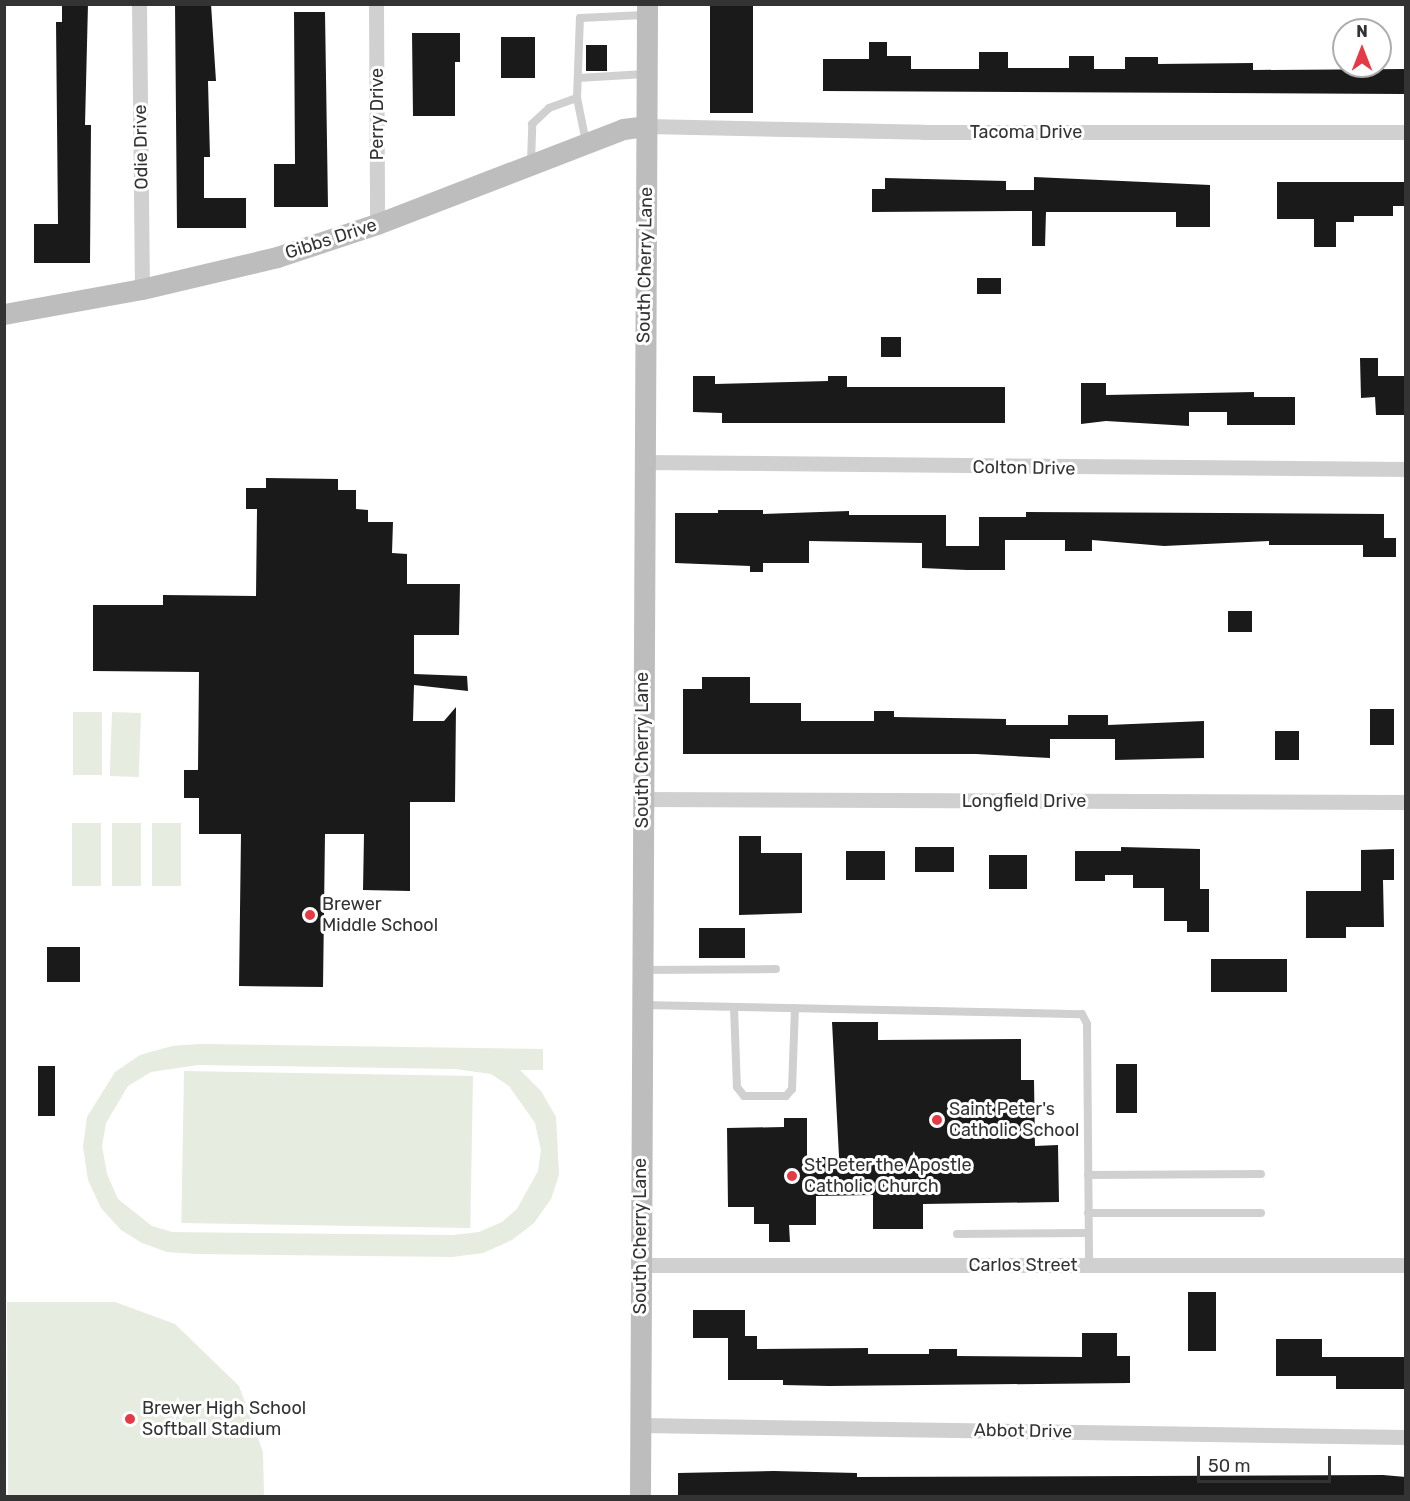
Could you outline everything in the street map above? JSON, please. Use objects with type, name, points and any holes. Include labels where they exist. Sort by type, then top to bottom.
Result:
[{"type":"street","name":"Odie Drive","points":[[139,4],[142,289]]},
{"type":"street","name":"Perry Drive","points":[[376,4],[377,224]]},
{"type":"street","name":"South Cherry Lane","points":[[639,1497],[642,462],[647,9]]},
{"type":"street","name":"Gibbs Drive","points":[[4,315],[142,289],[277,257],[377,224],[623,129],[646,126]]},
{"type":"street","name":"Tacoma Drive","points":[[646,126],[924,132],[1406,132]]},
{"type":"street","name":"Colton Drive","points":[[642,462],[1406,469]]},
{"type":"street","name":"Longfield Drive","points":[[642,799],[1406,802]]},
{"type":"street","name":"Carlos Street","points":[[640,1265],[1406,1265]]},
{"type":"street","name":"Abbot Drive","points":[[640,1425],[1406,1437]]},
{"type":"lane","points":[[586,143],[578,98],[580,18],[647,9]]},
{"type":"lane","points":[[578,78],[647,74]]},
{"type":"lane","points":[[531,165],[532,124],[549,108],[578,98]]},
{"type":"lane","points":[[641,970],[776,969]]},
{"type":"lane","points":[[641,1005],[1082,1014],[1087,1024],[1089,1265]]},
{"type":"lane","points":[[735,1006],[738,1087],[744,1096],[786,1096],[792,1089],[795,1008]]},
{"type":"lane","points":[[1088,1175],[1262,1174]]},
{"type":"lane","points":[[1088,1212],[1261,1212]]},
{"type":"lane","points":[[957,1234],[1088,1233]]},
{"type":"shaded area","points":[[73,712],[102,712],[102,775],[73,775]]},
{"type":"shaded area","points":[[112,712],[141,713],[139,777],[110,776]]},
{"type":"shaded area","points":[[72,823],[101,823],[101,886],[72,886]]},
{"type":"shaded area","points":[[112,823],[141,823],[141,886],[112,886]]},
{"type":"shaded area","points":[[152,823],[181,823],[181,886],[152,886]]},
{"type":"shaded area","points":[[199,1044],[543,1049],[543,1070],[520,1070],[541,1091],[556,1117],[559,1175],[551,1199],[534,1223],[512,1240],[483,1253],[452,1257],[196,1254],[167,1252],[142,1243],[121,1230],[101,1208],[88,1180],[83,1147],[87,1117],[115,1072],[140,1055],[172,1046]],"holes":[[[198,1065],[455,1069],[491,1074],[509,1086],[535,1123],[541,1150],[538,1171],[517,1209],[502,1222],[479,1232],[453,1235],[172,1232],[152,1226],[118,1199],[107,1174],[102,1146],[106,1123],[128,1086],[151,1072]]]},
{"type":"shaded area","points":[[184,1071],[473,1076],[470,1228],[181,1223]]},
{"type":"shaded area","name":"Brewer High School Softball Stadium","points":[[7,1302],[115,1302],[175,1324],[239,1386],[263,1452],[264,1496],[8,1496]]},
{"type":"building","points":[[62,4],[88,4],[85,125],[91,125],[90,263],[34,263],[34,224],[58,224],[56,22],[62,22]]},
{"type":"building","points":[[175,4],[211,4],[216,81],[208,81],[210,157],[204,157],[204,198],[246,198],[246,228],[177,228]]},
{"type":"building","points":[[710,4],[753,4],[753,113],[710,113]]},
{"type":"building","points":[[294,12],[325,12],[328,207],[274,207],[274,164],[295,164]]},
{"type":"building","points":[[412,33],[460,33],[460,62],[455,62],[455,116],[413,116]]},
{"type":"building","points":[[501,37],[535,37],[535,78],[501,78]]},
{"type":"building","points":[[869,42],[887,42],[887,56],[911,56],[911,69],[979,69],[979,52],[1008,52],[1008,68],[1069,68],[1069,56],[1094,56],[1094,69],[1125,69],[1125,57],[1158,57],[1158,64],[1253,63],[1253,70],[1332,69],[1332,78],[1392,78],[1392,69],[1404,69],[1404,94],[823,91],[823,59],[869,59]]},
{"type":"building","points":[[586,45],[607,45],[607,71],[586,71]]},
{"type":"building","points":[[1034,177],[1210,185],[1210,227],[1176,227],[1176,212],[1046,212],[1045,246],[1032,246],[1032,211],[872,212],[872,189],[885,189],[885,178],[1006,181],[1006,190],[1034,190]]},
{"type":"building","points":[[1277,182],[1406,182],[1406,206],[1393,206],[1393,216],[1354,216],[1354,222],[1336,222],[1336,247],[1314,247],[1314,219],[1277,219]]},
{"type":"building","points":[[977,278],[1001,278],[1001,294],[977,294]]},
{"type":"building","points":[[881,337],[901,337],[901,357],[881,357]]},
{"type":"building","points":[[1360,358],[1378,358],[1378,376],[1404,376],[1404,415],[1376,415],[1375,397],[1361,398]]},
{"type":"building","points":[[693,376],[715,376],[715,384],[828,381],[828,376],[847,376],[847,387],[1005,387],[1005,423],[722,423],[722,413],[693,412]]},
{"type":"building","points":[[1081,383],[1106,383],[1106,395],[1254,392],[1254,397],[1295,397],[1295,425],[1227,425],[1227,412],[1189,412],[1189,426],[1106,421],[1081,424]]},
{"type":"building","points":[[266,478],[338,479],[338,490],[356,490],[356,509],[368,510],[368,522],[393,522],[392,553],[407,554],[407,584],[460,584],[459,635],[414,635],[414,674],[467,676],[468,691],[414,685],[413,721],[444,721],[456,707],[455,802],[410,802],[410,891],[363,890],[364,834],[325,834],[323,987],[239,986],[241,834],[199,834],[199,798],[184,798],[184,770],[198,770],[199,672],[93,671],[93,605],[163,605],[163,595],[256,596],[257,509],[246,509],[246,488],[266,488]]},
{"type":"building","points":[[718,510],[763,510],[763,514],[849,511],[849,515],[946,515],[946,546],[979,546],[979,517],[1026,517],[1026,512],[1384,514],[1384,538],[1396,538],[1396,557],[1363,557],[1363,545],[1269,545],[1269,541],[1164,546],[1092,540],[1092,551],[1065,551],[1065,540],[1005,540],[1005,570],[967,570],[922,568],[922,543],[809,541],[809,563],[763,563],[763,572],[750,572],[750,566],[675,563],[675,513],[718,513]]},
{"type":"building","points":[[1228,611],[1252,611],[1252,632],[1228,632]]},
{"type":"building","points":[[702,677],[750,677],[750,703],[801,703],[801,721],[874,721],[874,711],[894,711],[894,717],[1006,719],[1006,725],[1068,725],[1068,715],[1108,715],[1108,725],[1204,721],[1204,758],[1115,760],[1115,739],[1050,739],[1050,758],[976,754],[683,754],[683,689],[702,689]]},
{"type":"building","points":[[1370,709],[1394,709],[1394,745],[1370,745]]},
{"type":"building","points":[[1275,731],[1299,731],[1299,760],[1275,760]]},
{"type":"building","points":[[739,836],[761,836],[761,853],[802,853],[802,913],[739,915]]},
{"type":"building","points":[[915,847],[954,847],[954,872],[915,872]]},
{"type":"building","points":[[1121,847],[1200,849],[1200,889],[1209,889],[1209,932],[1187,932],[1187,921],[1164,921],[1164,888],[1133,888],[1133,875],[1105,875],[1105,881],[1075,881],[1075,851],[1121,851]]},
{"type":"building","points":[[1394,849],[1394,880],[1383,880],[1384,927],[1346,927],[1346,938],[1306,938],[1306,891],[1361,891],[1361,850]]},
{"type":"building","points":[[846,851],[885,851],[885,880],[846,880]]},
{"type":"building","points":[[989,855],[1027,855],[1027,889],[989,889]]},
{"type":"building","points":[[699,928],[745,928],[745,958],[699,958]]},
{"type":"building","points":[[47,947],[80,947],[80,982],[47,982]]},
{"type":"building","points":[[1211,959],[1287,959],[1287,992],[1211,992]]},
{"type":"building","points":[[832,1022],[878,1022],[878,1040],[1021,1039],[1021,1080],[1034,1080],[1035,1146],[1058,1145],[1059,1202],[923,1204],[923,1229],[873,1229],[873,1195],[816,1196],[816,1225],[789,1225],[790,1242],[769,1242],[769,1224],[754,1224],[754,1207],[728,1207],[727,1128],[784,1127],[784,1118],[807,1118],[807,1157],[839,1157]]},
{"type":"building","points":[[1116,1064],[1137,1064],[1137,1113],[1116,1113]]},
{"type":"building","points":[[38,1066],[55,1066],[55,1116],[38,1116]]},
{"type":"building","points":[[1188,1292],[1216,1292],[1216,1351],[1188,1351]]},
{"type":"building","points":[[693,1310],[745,1310],[745,1336],[757,1336],[757,1349],[868,1348],[868,1354],[929,1354],[929,1349],[957,1349],[957,1356],[1082,1357],[1082,1333],[1117,1333],[1117,1356],[1130,1356],[1130,1383],[829,1386],[783,1385],[783,1380],[728,1380],[728,1338],[693,1338]]},
{"type":"building","points":[[1276,1339],[1322,1339],[1322,1357],[1406,1357],[1406,1389],[1336,1389],[1336,1376],[1276,1376]]},
{"type":"building","points":[[774,1471],[857,1473],[857,1477],[1383,1475],[1406,1477],[1406,1497],[678,1497],[678,1473]]},
{"type":"place","name":"Brewer Middle School","points":[[310,915]]},
{"type":"place","name":"Saint Peter's Catholic School","points":[[937,1120]]},
{"type":"place","name":"St Peter the Apostle Catholic Church","points":[[792,1176]]},
{"type":"place","name":"Brewer High School Softball Stadium","points":[[130,1419]]}]
